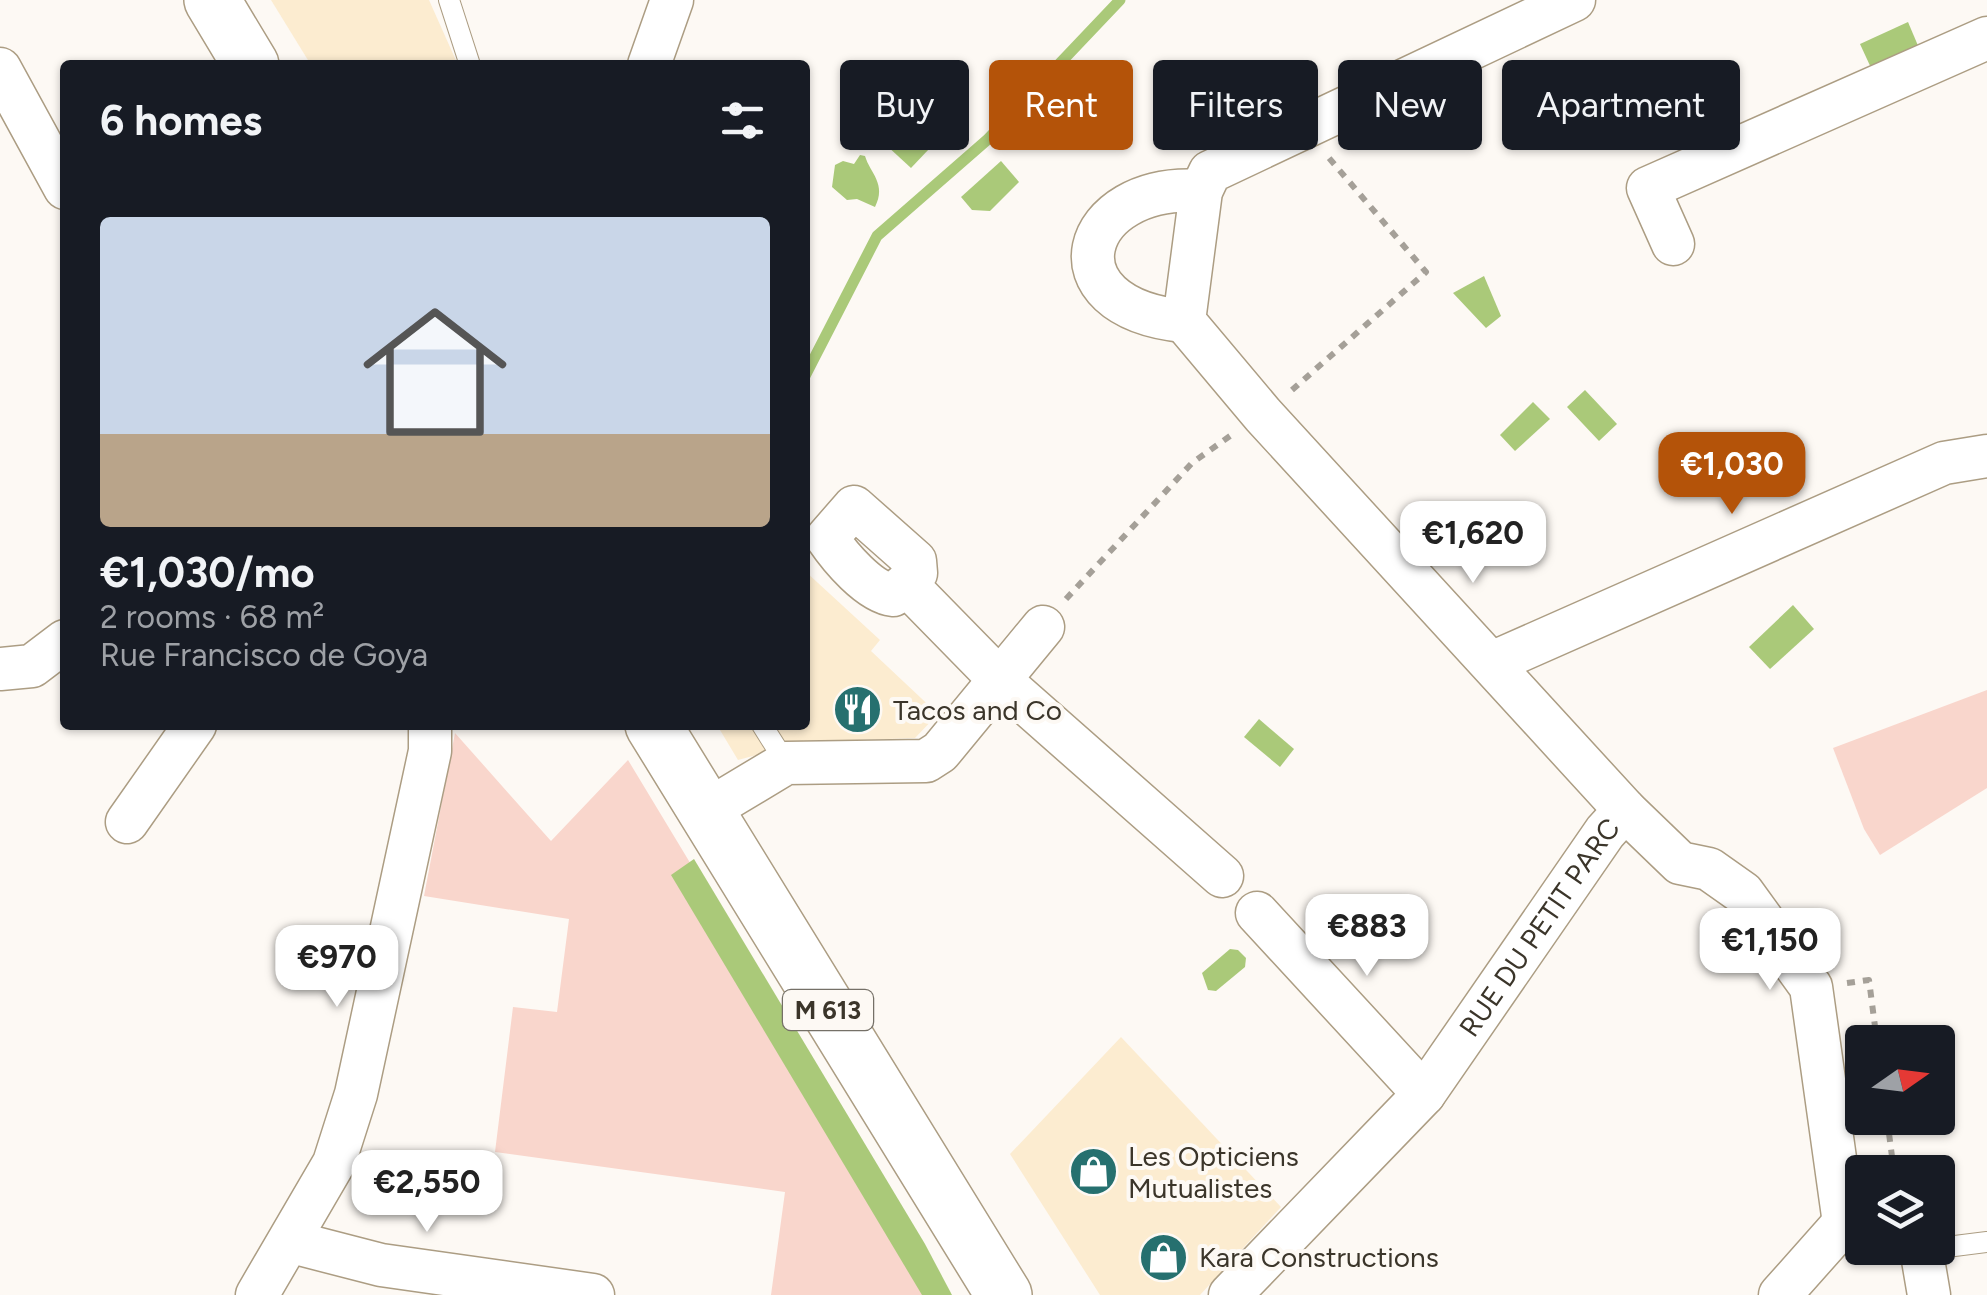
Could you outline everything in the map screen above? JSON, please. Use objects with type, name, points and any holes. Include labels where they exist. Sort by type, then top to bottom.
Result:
[{"type":"main road","points":[[212,0],[248,60]]},
{"type":"main road","name":"M 613","points":[[656,730],[1004,1295]]},
{"type":"street","points":[[651,60],[672,0]]},
{"type":"street","points":[[1202,191],[1154,192],[1126,206],[1102,227],[1093,247],[1095,273],[1119,303],[1136,314],[1184,321],[1202,191],[1210,172],[1505,14],[1574,0]]},
{"type":"street","points":[[1673,244],[1648,188],[1987,38]]},
{"type":"street","points":[[0,69],[60,179]]},
{"type":"street","name":"RUE DU PETIT PARC","points":[[1184,321],[1263,416],[1494,662],[1625,810],[1605,832],[1424,1094],[1230,1295]]},
{"type":"street","points":[[1494,662],[1944,463],[1987,456]]},
{"type":"street","points":[[906,584],[1001,680],[1222,876]]},
{"type":"street","points":[[706,811],[786,763],[926,761],[940,752],[1043,627]]},
{"type":"street","points":[[0,669],[32,666],[60,645]]},
{"type":"street","points":[[127,822],[191,730]]},
{"type":"street","points":[[258,1295],[292,1242],[334,1163],[356,1094],[430,751],[430,730]]},
{"type":"street","points":[[1625,810],[1680,863],[1710,869],[1743,893],[1811,988],[1845,1177]]},
{"type":"street","points":[[1257,913],[1424,1094]]},
{"type":"street","points":[[1780,1295],[1845,1229]]},
{"type":"street","points":[[292,1242],[381,1265],[550,1292],[593,1295]]},
{"type":"street","points":[[1925,1265],[1930,1295]]},
{"type":"lane","points":[[449,0],[468,60]]},
{"type":"lane","points":[[765,730],[786,763]]},
{"type":"lane","points":[[1955,1245],[1987,1242]]},
{"type":"shaded area","points":[[271,0],[429,0],[456,60],[308,60]]},
{"type":"shaded area","points":[[1908,22],[1919,48],[1872,70],[1860,44]]},
{"type":"shaded area","points":[[891,150],[928,150],[911,168]]},
{"type":"shaded area","points":[[860,155],[865,156],[878,185],[875,207],[857,199],[847,200],[832,187],[835,165],[843,161],[854,164]]},
{"type":"shaded area","points":[[1001,161],[1019,182],[990,211],[972,210],[961,197]]},
{"type":"shaded area","points":[[1484,276],[1501,316],[1486,328],[1453,293]]},
{"type":"shaded area","points":[[1585,390],[1617,424],[1599,441],[1567,407]]},
{"type":"shaded area","points":[[1533,402],[1550,419],[1515,451],[1500,435]]},
{"type":"shaded area","points":[[810,576],[880,640],[871,651],[938,714],[915,738],[805,742],[738,760],[720,730],[810,730]]},
{"type":"shaded area","points":[[1793,605],[1814,629],[1770,669],[1749,647]]},
{"type":"shaded area","points":[[1987,690],[1987,788],[1880,855],[1864,829],[1833,748]]},
{"type":"shaded area","points":[[1259,719],[1294,749],[1280,767],[1244,737]]},
{"type":"shaded area","points":[[455,733],[551,841],[628,760],[951,1295],[771,1295],[785,1192],[495,1152],[513,1007],[557,1012],[569,919],[424,896]]},
{"type":"shaded area","points":[[694,859],[952,1295],[922,1295],[671,875]]},
{"type":"shaded area","points":[[1230,949],[1238,950],[1246,958],[1245,967],[1216,991],[1208,990],[1202,973]]},
{"type":"shaded area","points":[[1121,1037],[1281,1207],[1200,1295],[1100,1295],[1010,1154]]},
{"type":"waterway","points":[[810,366],[877,236],[987,140],[1120,0]]},
{"type":"place","name":"Tacos and Co","points":[[858,710]]},
{"type":"place","name":"Les Opticiens Mutualistes","points":[[1093,1172]]},
{"type":"place","name":"Kara Constructions","points":[[1164,1257]]}]
